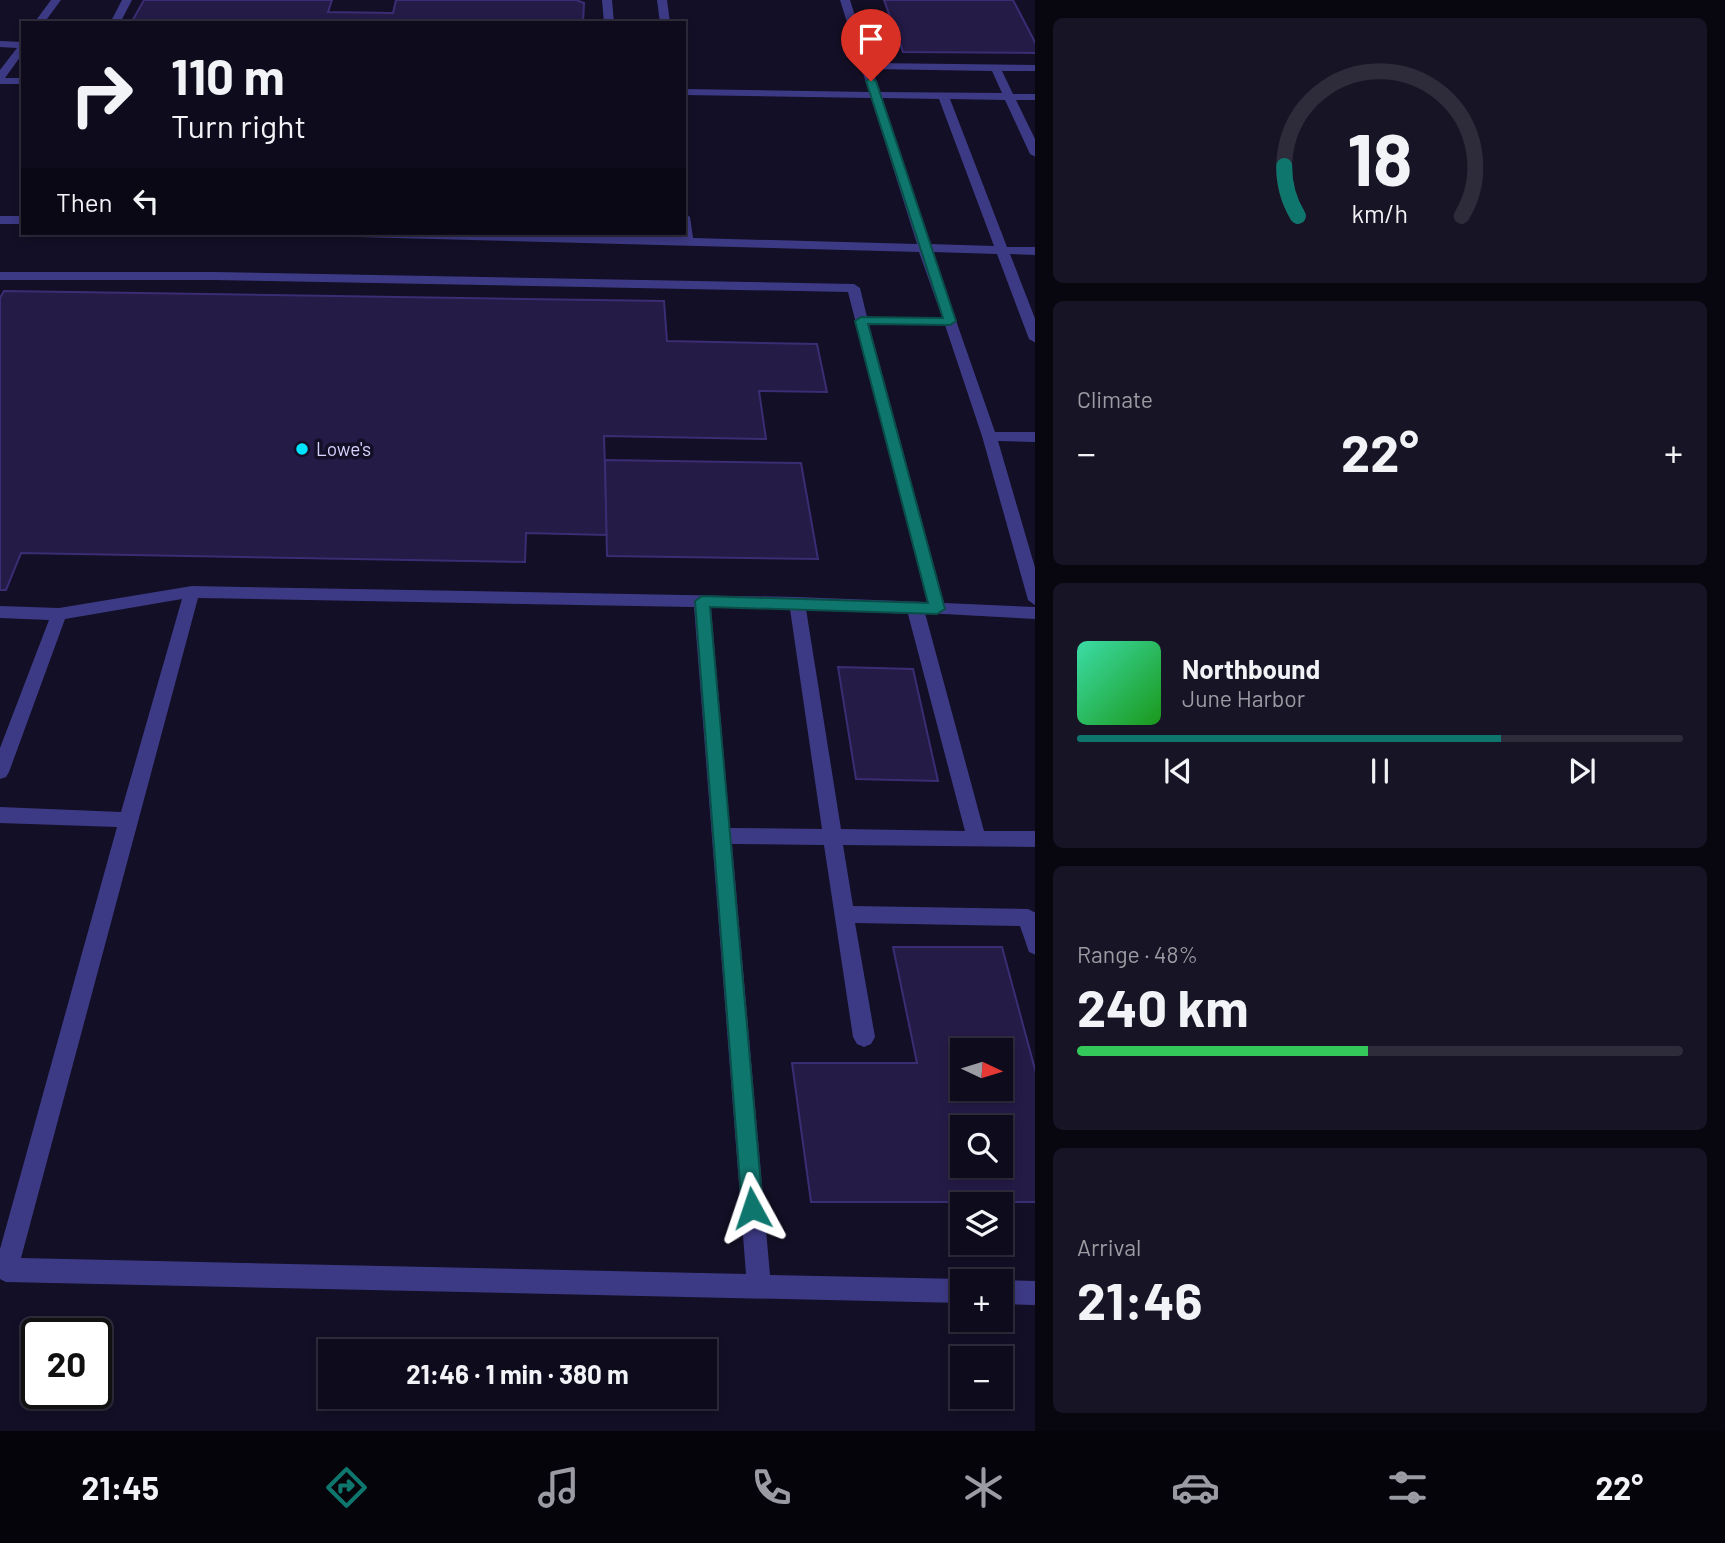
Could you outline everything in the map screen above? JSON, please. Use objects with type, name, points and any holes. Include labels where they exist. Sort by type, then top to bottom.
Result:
[{"type":"street","points":[[40,21],[55,0]]},
{"type":"street","points":[[116,21],[127,0]]},
{"type":"street","points":[[607,0],[609,21]]},
{"type":"street","points":[[662,0],[665,21]]},
{"type":"street","points":[[845,0],[923,248],[989,436],[1035,600]]},
{"type":"street","points":[[0,44],[21,45]]},
{"type":"street","points":[[21,48],[0,79],[21,81]]},
{"type":"street","points":[[866,66],[1035,68]]},
{"type":"street","points":[[995,67],[1035,154]]},
{"type":"street","points":[[686,92],[1035,97]]},
{"type":"street","points":[[943,96],[1035,339]]},
{"type":"street","points":[[0,220],[21,220]]},
{"type":"street","points":[[686,233],[687,241]]},
{"type":"street","points":[[440,235],[1035,251]]},
{"type":"street","points":[[0,276],[228,276],[854,288],[937,609]]},
{"type":"street","points":[[861,321],[950,321]]},
{"type":"street","points":[[989,436],[1035,437]]},
{"type":"street","points":[[0,612],[59,614],[192,592],[797,603],[1035,613]]},
{"type":"street","points":[[192,592],[6,1270],[950,1291]]},
{"type":"street","points":[[702,601],[759,1287]]},
{"type":"street","points":[[797,603],[863,1037]]},
{"type":"street","points":[[915,608],[977,839]]},
{"type":"street","points":[[0,772],[59,614]]},
{"type":"street","points":[[0,815],[128,820]]},
{"type":"street","points":[[722,836],[1035,839]]},
{"type":"street","points":[[844,914],[1028,918],[1035,946]]},
{"type":"street","points":[[1013,1292],[1035,1293]]},
{"type":"building","points":[[144,0],[332,0],[328,12],[393,13],[396,0],[576,0],[584,3],[583,21],[132,21]]},
{"type":"building","points":[[884,0],[1013,0],[1035,42],[1035,53],[903,52]]},
{"type":"building","name":"Lowe's","points":[[4,291],[664,301],[667,341],[817,344],[827,392],[759,391],[766,439],[604,436],[607,535],[526,533],[525,562],[21,553],[6,590],[0,590],[0,298]]},
{"type":"building","points":[[605,460],[801,463],[818,559],[607,556]]},
{"type":"building","points":[[838,667],[913,669],[938,781],[856,779]]},
{"type":"building","points":[[893,947],[1002,947],[1035,1069],[1035,1202],[1013,1202],[1013,1192],[950,1192],[950,1202],[811,1202],[792,1063],[917,1063]]},
{"type":"place","name":"Lowe's","points":[[302,449]]},
{"type":"route","points":[[752,1208],[702,601],[937,609],[861,321],[950,321],[923,248],[871,81]]}]
